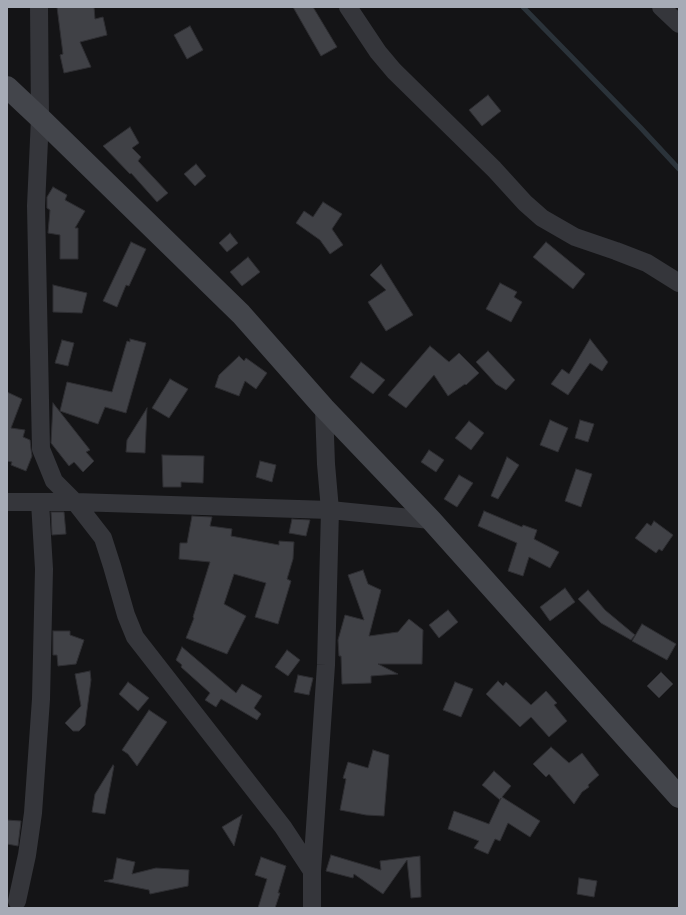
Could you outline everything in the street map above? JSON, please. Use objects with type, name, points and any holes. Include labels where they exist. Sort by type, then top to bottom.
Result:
[{"type":"street","points":[[39,7],[40,118],[36,206],[41,449],[54,481],[75,502],[103,538],[126,615],[135,637],[283,827],[312,871]]},
{"type":"street","points":[[348,7],[378,52],[394,71],[494,169],[525,203],[542,218],[575,237],[646,263],[679,283]]},
{"type":"street","points":[[661,7],[679,24]]},
{"type":"street","points":[[7,87],[242,314],[324,408],[431,520],[679,797]]},
{"type":"street","points":[[312,908],[312,871],[326,665],[330,510],[326,464],[324,408]]},
{"type":"street","points":[[7,502],[75,502],[330,510],[431,520]]},
{"type":"street","points":[[15,899],[27,855],[34,813],[40,714],[44,569],[40,502]]},
{"type":"building","points":[[57,7],[94,7],[95,19],[103,17],[107,35],[80,42],[91,67],[64,73],[60,55],[63,54]]},
{"type":"building","points":[[293,7],[313,7],[337,47],[321,56]]},
{"type":"building","points":[[190,26],[203,50],[187,59],[174,35]]},
{"type":"building","points":[[488,95],[501,111],[482,126],[469,110]]},
{"type":"building","points":[[130,127],[139,143],[132,148],[141,157],[138,161],[168,193],[157,202],[131,173],[130,174],[103,146]]},
{"type":"building","points":[[196,164],[206,176],[195,186],[184,174]]},
{"type":"building","points":[[53,187],[67,195],[65,200],[85,211],[75,228],[78,228],[78,259],[60,259],[60,235],[48,233],[50,210],[47,208],[47,197]]},
{"type":"building","points":[[323,202],[342,214],[332,229],[343,245],[330,254],[320,240],[296,223],[304,211],[313,217]]},
{"type":"building","points":[[230,233],[238,243],[227,252],[219,243]]},
{"type":"building","points":[[131,242],[146,249],[129,286],[126,285],[117,307],[103,301]]},
{"type":"building","points":[[546,242],[585,274],[573,289],[533,257]]},
{"type":"building","points":[[248,257],[260,272],[242,286],[230,272]]},
{"type":"building","points":[[381,264],[413,315],[386,331],[368,302],[386,290],[370,275]]},
{"type":"building","points":[[500,283],[517,292],[514,297],[522,302],[511,322],[486,309]]},
{"type":"building","points":[[53,285],[87,293],[82,313],[53,312]]},
{"type":"building","points":[[130,339],[146,343],[126,413],[105,407],[98,424],[60,411],[67,382],[112,392],[127,341],[130,342]]},
{"type":"building","points":[[590,339],[608,362],[602,371],[590,363],[568,395],[551,384],[562,369],[569,374]]},
{"type":"building","points":[[62,340],[74,343],[68,366],[55,363]]},
{"type":"building","points":[[430,346],[449,362],[459,353],[479,373],[466,385],[465,384],[448,396],[434,375],[406,408],[388,395]]},
{"type":"building","points":[[488,351],[515,380],[506,390],[496,384],[476,362]]},
{"type":"building","points":[[239,356],[244,361],[246,358],[267,373],[256,389],[245,381],[239,396],[215,387],[219,375]]},
{"type":"building","points":[[361,362],[385,380],[373,394],[350,377]]},
{"type":"building","points":[[170,379],[188,389],[169,418],[152,408]]},
{"type":"building","points":[[7,392],[22,399],[11,428],[25,430],[23,437],[30,440],[32,456],[26,471],[11,465],[12,462],[7,461]]},
{"type":"building","points":[[53,403],[90,450],[86,452],[94,461],[83,472],[74,462],[69,466],[51,443]]},
{"type":"building","points":[[147,408],[145,453],[126,452],[127,440]]},
{"type":"building","points":[[550,420],[568,428],[558,452],[540,445]]},
{"type":"building","points":[[580,420],[594,424],[588,442],[575,438]]},
{"type":"building","points":[[469,421],[484,433],[471,450],[455,438]]},
{"type":"building","points":[[429,450],[444,460],[436,472],[421,462]]},
{"type":"building","points":[[162,455],[204,456],[203,483],[181,482],[181,487],[163,487]]},
{"type":"building","points":[[507,457],[519,465],[498,499],[491,496]]},
{"type":"building","points":[[260,461],[276,465],[272,482],[256,477]]},
{"type":"building","points":[[576,469],[592,474],[581,507],[565,501]]},
{"type":"building","points":[[459,475],[473,483],[457,507],[444,499]]},
{"type":"building","points":[[484,511],[522,527],[523,525],[537,530],[534,539],[559,552],[550,568],[529,557],[523,576],[508,571],[517,543],[478,526]]},
{"type":"building","points":[[51,512],[64,512],[66,534],[52,535]]},
{"type":"building","points":[[192,516],[212,517],[210,526],[232,529],[231,536],[279,545],[279,541],[294,542],[293,559],[287,579],[291,581],[278,624],[255,617],[266,583],[234,574],[224,604],[246,616],[227,654],[186,638],[194,618],[193,617],[210,562],[179,559],[180,543],[187,543]]},
{"type":"building","points":[[292,519],[310,520],[306,536],[289,533]]},
{"type":"building","points":[[654,521],[673,535],[662,551],[659,549],[656,553],[635,538],[647,523],[651,526]]},
{"type":"building","points":[[363,570],[368,584],[381,590],[369,636],[398,632],[409,619],[423,630],[422,664],[378,664],[398,674],[371,676],[371,683],[342,684],[341,656],[339,656],[338,640],[345,615],[364,620],[348,575]]},
{"type":"building","points":[[565,588],[575,602],[550,621],[540,607]]},
{"type":"building","points":[[588,590],[605,610],[635,635],[631,640],[601,623],[578,599]]},
{"type":"building","points":[[448,610],[458,622],[439,638],[429,625]]},
{"type":"building","points":[[642,624],[676,644],[667,660],[632,641]]},
{"type":"building","points":[[53,631],[70,631],[70,635],[84,640],[76,664],[58,666],[57,655],[53,655]]},
{"type":"building","points":[[182,647],[236,693],[242,684],[262,696],[254,708],[261,714],[257,720],[221,699],[216,707],[205,700],[210,693],[181,667],[182,665],[176,660]]},
{"type":"building","points":[[287,650],[300,660],[288,676],[275,667]]},
{"type":"building","points":[[90,671],[91,680],[85,725],[79,731],[73,731],[65,723],[81,706],[75,674]]},
{"type":"building","points":[[661,672],[673,684],[659,698],[647,686]]},
{"type":"building","points":[[298,675],[313,678],[309,695],[294,692]]},
{"type":"building","points":[[498,681],[503,686],[506,682],[531,705],[546,691],[557,703],[554,705],[567,721],[549,737],[531,717],[520,727],[486,694]]},
{"type":"building","points":[[128,682],[149,698],[138,711],[119,694]]},
{"type":"building","points":[[455,682],[473,689],[461,717],[443,710]]},
{"type":"building","points":[[149,710],[167,722],[137,766],[128,754],[122,750]]},
{"type":"building","points":[[551,747],[569,763],[582,753],[599,775],[588,785],[589,787],[582,792],[574,804],[549,774],[546,777],[533,764]]},
{"type":"building","points":[[373,750],[389,755],[384,816],[366,815],[340,810],[346,779],[343,778],[348,762],[368,768]]},
{"type":"building","points":[[113,765],[105,814],[92,812],[95,794]]},
{"type":"building","points":[[494,771],[511,786],[502,797],[540,821],[530,837],[508,823],[500,841],[495,839],[488,854],[474,848],[479,841],[448,829],[454,811],[489,824],[501,798],[500,800],[482,785]]},
{"type":"building","points":[[242,815],[234,846],[222,827]]},
{"type":"building","points":[[7,820],[21,821],[18,846],[7,844]]},
{"type":"building","points":[[331,855],[381,870],[380,861],[420,856],[421,897],[411,898],[407,860],[383,894],[354,874],[353,878],[326,871]]},
{"type":"building","points":[[261,857],[286,866],[275,908],[258,908],[267,879],[255,875]]},
{"type":"building","points":[[117,858],[135,862],[132,874],[156,868],[189,870],[188,886],[150,894],[149,890],[104,881],[113,879]]},
{"type":"building","points":[[579,878],[597,881],[594,897],[577,894]]},
{"type":"waterway","points":[[523,7],[679,169]]}]
